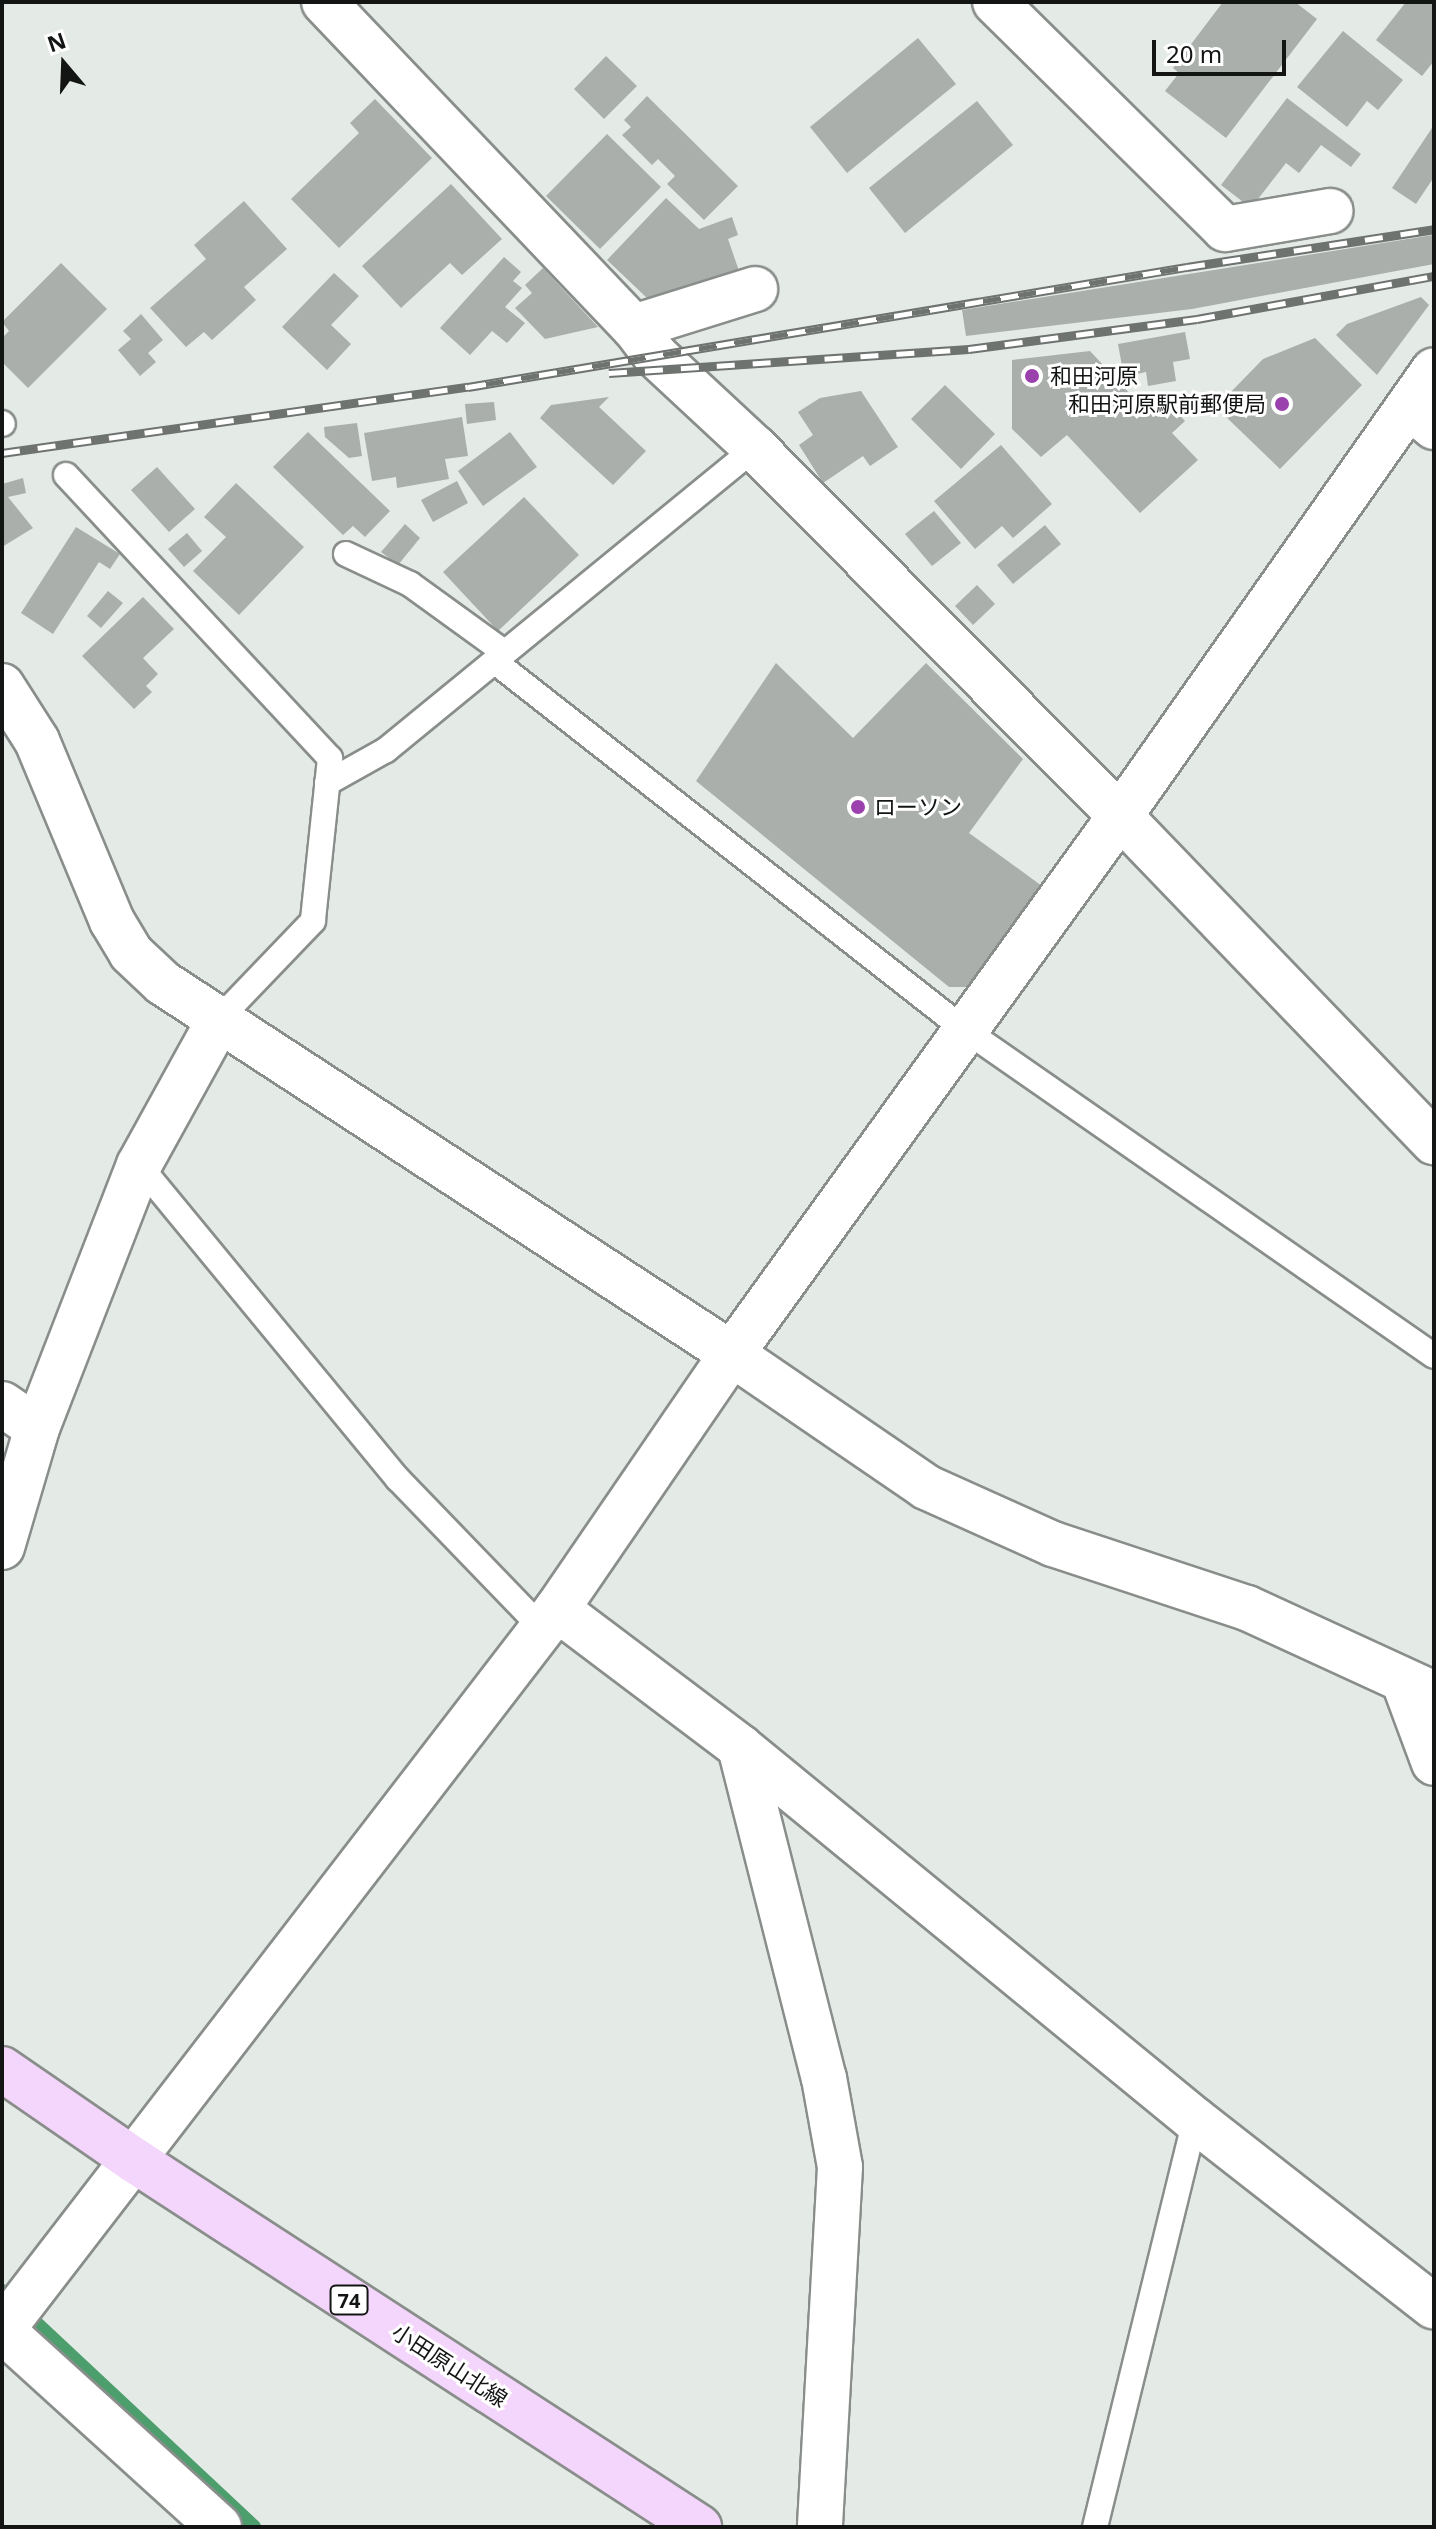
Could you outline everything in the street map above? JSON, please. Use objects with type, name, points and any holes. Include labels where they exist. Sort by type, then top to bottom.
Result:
[{"type":"main road","name":"小田原山北線","points":[[2,2069],[134,2160],[699,2527]]},
{"type":"street","points":[[324,2],[634,327],[655,355],[755,448],[1120,816],[1434,1142]]},
{"type":"street","points":[[995,2],[1225,229],[1330,211]]},
{"type":"street","points":[[634,327],[755,289]]},
{"type":"street","points":[[219,2527],[2,2330],[549,1618],[732,1354],[1120,816],[1421,416],[1434,370]]},
{"type":"street","points":[[2,686],[37,741],[112,921],[131,953],[163,983],[732,1354],[926,1487],[1053,1544],[1247,1608],[1419,1688],[1434,1763]]},
{"type":"street","points":[[2,1547],[19,1416],[139,1165],[220,1018]]},
{"type":"street","points":[[549,1618],[740,1747],[1195,2120],[1434,2307]]},
{"type":"street","points":[[740,1747],[824,2078],[840,2167],[820,2527]]},
{"type":"lane","points":[[327,783],[386,750],[755,448]]},
{"type":"lane","points":[[66,475],[330,758],[313,921],[220,1018]]},
{"type":"lane","points":[[346,554],[410,584],[965,1030],[1434,1356]]},
{"type":"lane","points":[[139,1165],[398,1479],[549,1618]]},
{"type":"lane","points":[[1095,2527],[1195,2120]]},
{"type":"building","points":[[1223,2],[1295,2],[1317,19],[1226,138],[1165,91],[1179,73],[1173,68]]},
{"type":"building","points":[[1406,2],[1434,2],[1434,61],[1422,76],[1376,40]]},
{"type":"building","points":[[1343,31],[1403,80],[1378,110],[1367,101],[1347,127],[1297,87]]},
{"type":"building","points":[[918,38],[956,84],[847,173],[810,127]]},
{"type":"building","points":[[606,56],[637,86],[604,119],[574,89]]},
{"type":"building","points":[[647,96],[738,186],[704,220],[667,184],[675,176],[658,159],[652,165],[622,135],[631,127],[624,120]]},
{"type":"building","points":[[1287,98],[1361,154],[1351,167],[1321,145],[1299,173],[1286,163],[1251,208],[1221,185]]},
{"type":"building","points":[[375,99],[432,158],[339,248],[291,199],[359,133],[350,123]]},
{"type":"building","points":[[977,101],[1013,145],[905,233],[869,188]]},
{"type":"building","points":[[1434,125],[1434,177],[1416,204],[1392,188]]},
{"type":"building","points":[[607,134],[661,187],[600,249],[546,196]]},
{"type":"building","points":[[451,184],[502,239],[462,275],[450,263],[401,308],[362,266]]},
{"type":"building","points":[[666,198],[699,229],[732,217],[738,235],[728,239],[739,271],[647,298],[607,260]]},
{"type":"building","points":[[244,201],[287,249],[244,287],[256,300],[212,340],[204,332],[186,347],[150,308],[206,259],[194,245]]},
{"type":"building","points":[[1433,235],[1434,264],[1192,309],[966,336],[962,310]]},
{"type":"building","points":[[504,257],[521,272],[513,281],[522,288],[505,307],[525,323],[507,343],[492,331],[470,355],[440,328]]},
{"type":"building","points":[[61,263],[107,309],[28,388],[2,362],[2,338],[9,331],[2,322]]},
{"type":"building","points":[[543,268],[598,327],[545,339],[515,308],[532,293],[525,285]]},
{"type":"building","points":[[334,273],[359,296],[331,325],[351,344],[327,370],[282,327]]},
{"type":"building","points":[[1421,297],[1429,305],[1377,375],[1336,335],[1347,324]]},
{"type":"building","points":[[141,314],[163,340],[148,353],[156,362],[140,376],[118,350],[131,339],[123,331]]},
{"type":"building","points":[[1185,332],[1190,359],[1173,362],[1176,381],[1148,386],[1146,372],[1124,377],[1118,344]]},
{"type":"building","points":[[1315,338],[1362,385],[1280,469],[1224,415],[1236,403],[1227,396],[1263,359]]},
{"type":"building","points":[[1090,351],[1145,410],[1161,395],[1185,421],[1172,433],[1198,460],[1140,513],[1067,435],[1041,457],[1012,429],[1012,360]]},
{"type":"building","points":[[945,385],[995,434],[961,469],[911,419]]},
{"type":"building","points":[[861,391],[898,447],[870,466],[863,456],[823,483],[799,445],[813,435],[798,412],[820,398]]},
{"type":"building","points":[[609,397],[599,407],[646,451],[613,485],[540,418],[551,405]]},
{"type":"building","points":[[494,402],[496,420],[467,424],[465,404]]},
{"type":"building","points":[[462,417],[468,456],[445,459],[449,479],[397,488],[396,477],[372,481],[364,433]]},
{"type":"building","points":[[357,423],[362,456],[349,458],[325,437],[324,427]]},
{"type":"building","points":[[308,432],[390,511],[365,537],[353,526],[343,535],[273,467]]},
{"type":"building","points":[[510,432],[537,467],[483,506],[458,471]]},
{"type":"building","points":[[1001,445],[1052,504],[1013,538],[1002,526],[975,549],[934,501]]},
{"type":"building","points":[[157,467],[195,509],[169,532],[131,490]]},
{"type":"building","points":[[23,478],[26,493],[8,497],[33,528],[2,547],[2,484]]},
{"type":"building","points":[[457,481],[468,503],[433,522],[421,500]]},
{"type":"building","points":[[236,483],[304,547],[239,615],[193,571],[226,537],[204,517]]},
{"type":"building","points":[[524,497],[579,555],[498,631],[443,572]]},
{"type":"building","points":[[934,511],[961,543],[932,566],[905,534]]},
{"type":"building","points":[[405,524],[420,538],[398,565],[381,552]]},
{"type":"building","points":[[1045,525],[1061,544],[1013,584],[997,565]]},
{"type":"building","points":[[76,527],[120,554],[110,569],[99,562],[53,634],[21,613]]},
{"type":"building","points":[[187,533],[202,551],[184,567],[168,549]]},
{"type":"building","points":[[977,585],[995,604],[973,625],[955,606]]},
{"type":"building","points":[[108,591],[123,603],[101,628],[87,616]]},
{"type":"building","points":[[143,597],[174,629],[143,658],[158,674],[146,686],[152,692],[134,709],[82,656]]},
{"type":"building","name":"ローソン","points":[[776,663],[853,738],[926,663],[1023,759],[969,833],[1042,886],[970,987],[949,987],[696,781]]},
{"type":"waterway","points":[[2,2291],[254,2527]]},
{"type":"railway","points":[[2,453],[468,387],[1434,229]]},
{"type":"railway","points":[[609,373],[969,349],[1197,319],[1434,276]]},
{"type":"place","name":"和田河原","points":[[1032,376]]},
{"type":"place","name":"和田河原駅前郵便局","points":[[1282,404]]},
{"type":"place","name":"ローソン","points":[[858,807]]}]
